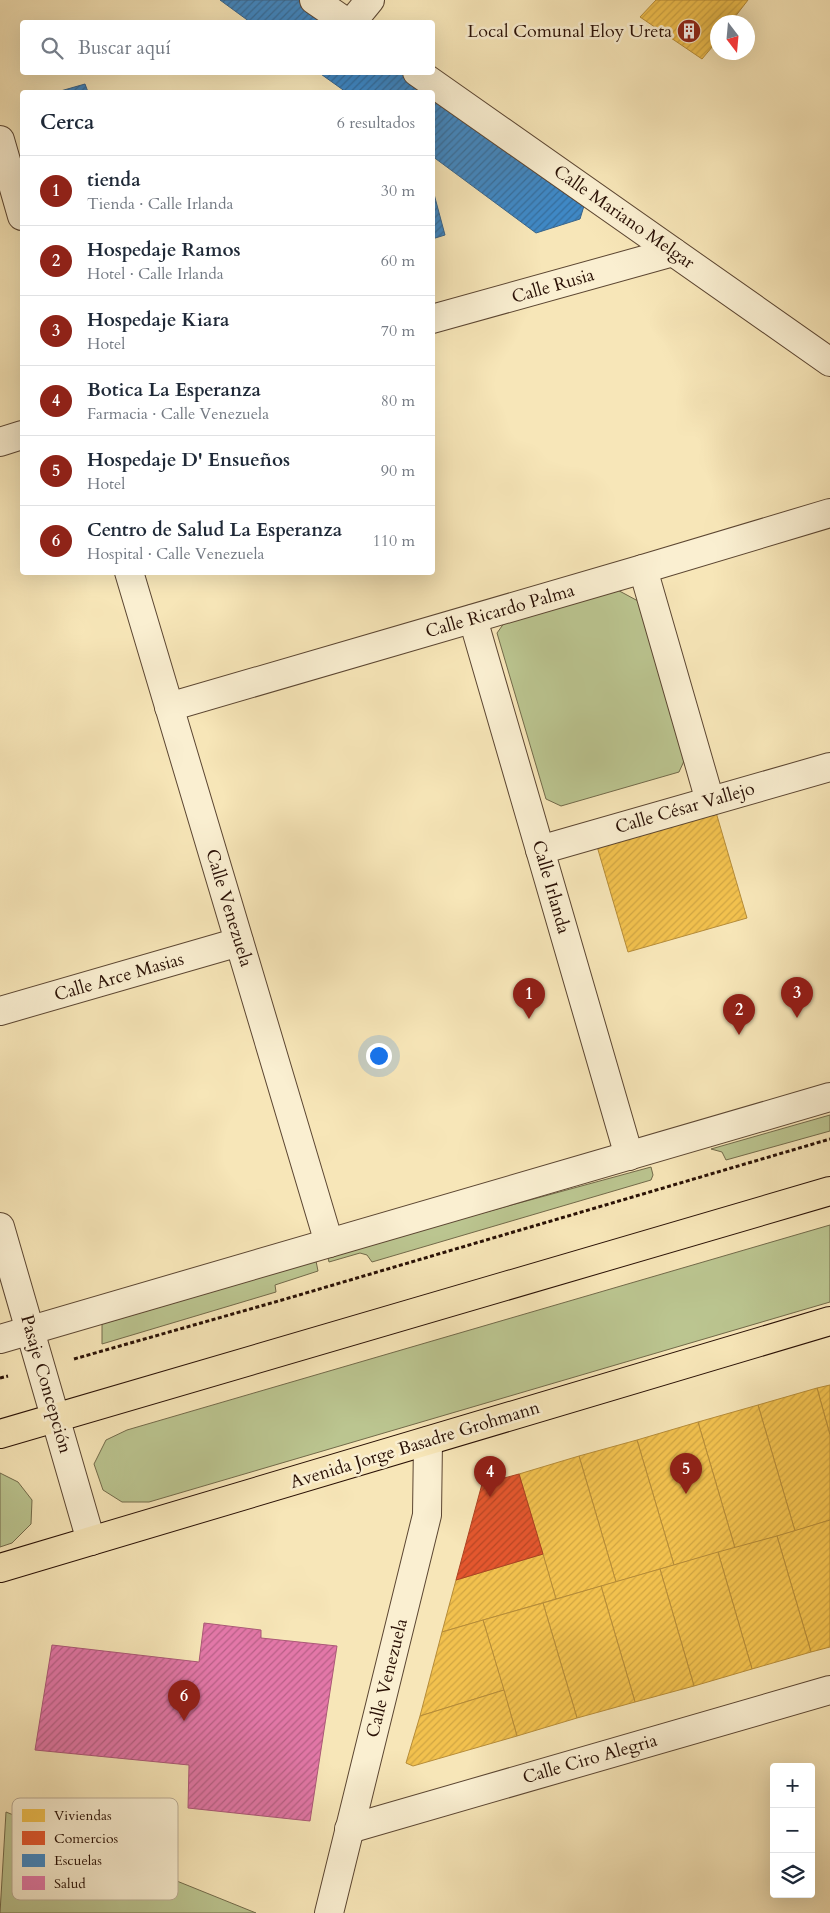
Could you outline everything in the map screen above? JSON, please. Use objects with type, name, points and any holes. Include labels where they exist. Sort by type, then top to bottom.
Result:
[{"type":"highway","points":[[0,1434],[830,1191]]},
{"type":"highway","name":"Avenida Jorge Basadre Grohmann","points":[[0,1568],[830,1321]]},
{"type":"street","points":[[314,0],[343,20]]},
{"type":"street","points":[[354,20],[370,0]]},
{"type":"street","name":"Calle Mariano Melgar","points":[[421,75],[830,362]]},
{"type":"street","points":[[0,140],[20,209]]},
{"type":"street","name":"Calle Rusia","points":[[435,318],[673,252]]},
{"type":"street","points":[[0,442],[20,436]]},
{"type":"street","name":"Calle Ricardo Palma","points":[[169,707],[830,513]]},
{"type":"street","points":[[643,569],[710,800]]},
{"type":"street","name":"Calle Venezuela","points":[[130,575],[329,1243]]},
{"type":"street","name":"Calle Irlanda","points":[[473,619],[629,1156]]},
{"type":"street","name":"Calle César Vallejo","points":[[540,850],[830,767]]},
{"type":"street","name":"Calle Arce Masias","points":[[0,1011],[239,942]]},
{"type":"street","points":[[0,1339],[830,1097]]},
{"type":"street","name":"Pasaje Concepción","points":[[0,1227],[91,1541]]},
{"type":"street","name":"Calle Venezuela","points":[[329,1913],[428,1515],[428,1441]]},
{"type":"street","name":"Calle Ciro Alegria","points":[[349,1829],[830,1690]]},
{"type":"path","points":[[97,1353],[830,1139]]},
{"type":"green space","points":[[612,587],[638,601],[684,761],[679,772],[561,806],[546,799],[497,633],[507,619]]},
{"type":"green space","points":[[830,1115],[830,1131],[726,1160],[722,1152],[711,1149]]},
{"type":"green space","points":[[651,1167],[653,1175],[651,1180],[372,1262],[367,1255],[360,1253],[329,1262],[328,1258],[453,1221]]},
{"type":"green space","points":[[830,1225],[830,1302],[149,1502],[122,1502],[103,1490],[94,1464],[106,1440],[127,1430]]},
{"type":"green space","points":[[316,1261],[318,1271],[275,1285],[276,1292],[102,1344],[102,1324]]},
{"type":"green space","points":[[0,1473],[18,1482],[32,1500],[31,1524],[12,1543],[0,1547]]},
{"type":"green space","points":[[6,1812],[12,1814],[12,1900],[178,1900],[178,1881],[256,1913],[0,1913]]},
{"type":"building: Viviendas","name":"Local Comunal Eloy Ureta","points":[[656,0],[748,0],[736,15],[710,15],[710,50],[702,59],[640,17]]},
{"type":"building: Viviendas","points":[[713,802],[747,918],[628,952],[594,836]]},
{"type":"building: Viviendas","points":[[830,1385],[830,1435],[817,1388]]},
{"type":"building: Viviendas","points":[[817,1388],[830,1435],[830,1520],[795,1531],[758,1405]]},
{"type":"building: Viviendas","points":[[758,1405],[795,1531],[735,1548],[698,1422]]},
{"type":"building: Viviendas","points":[[698,1422],[735,1548],[674,1565],[637,1440]]},
{"type":"building: Viviendas","points":[[637,1440],[674,1565],[616,1582],[579,1456]]},
{"type":"building: Viviendas","points":[[579,1456],[616,1582],[556,1599],[519,1474]]},
{"type":"building: Viviendas","points":[[830,1520],[830,1647],[811,1652],[777,1536]]},
{"type":"building: Viviendas","points":[[777,1536],[811,1652],[752,1669],[718,1552]]},
{"type":"building: Viviendas","points":[[718,1552],[752,1669],[694,1686],[660,1569]]},
{"type":"building: Viviendas","points":[[543,1554],[556,1599],[442,1632],[456,1580]]},
{"type":"building: Viviendas","points":[[660,1569],[694,1686],[635,1702],[601,1586]]},
{"type":"building: Viviendas","points":[[601,1586],[635,1702],[577,1718],[543,1603]]},
{"type":"building: Viviendas","points":[[543,1603],[577,1718],[517,1736],[483,1620]]},
{"type":"building: Viviendas","points":[[483,1620],[504,1690],[420,1716],[442,1632]]},
{"type":"building: Viviendas","points":[[504,1690],[517,1736],[413,1766],[406,1763],[420,1716]]},
{"type":"building: Comercios","points":[[519,1474],[543,1554],[456,1580],[482,1484]]},
{"type":"building: Escuelas","points":[[220,0],[309,0],[338,20],[247,20]]},
{"type":"building: Escuelas","points":[[322,75],[416,75],[587,196],[580,219],[536,233],[435,158],[435,90],[343,90]]},
{"type":"building: Escuelas","points":[[85,84],[87,90],[64,90]]},
{"type":"building: Escuelas","points":[[435,198],[445,235],[435,238]]},
{"type":"building: Salud","points":[[204,1623],[261,1630],[261,1638],[337,1646],[310,1821],[188,1808],[189,1765],[35,1750],[52,1645],[199,1662]]},
{"type":"place","name":"Local Comunal Eloy Ureta","points":[[689,31]]},
{"type":"place","name":"Hospedaje Kiara","points":[[797,1018]]},
{"type":"place","name":"tienda","points":[[529,1019]]},
{"type":"place","name":"Hospedaje Ramos","points":[[739,1035]]},
{"type":"place","name":"Hospedaje D' Ensueños","points":[[686,1494]]},
{"type":"place","name":"Botica La Esperanza","points":[[490,1497]]},
{"type":"place","name":"Centro de Salud La Esperanza","points":[[184,1721]]}]
